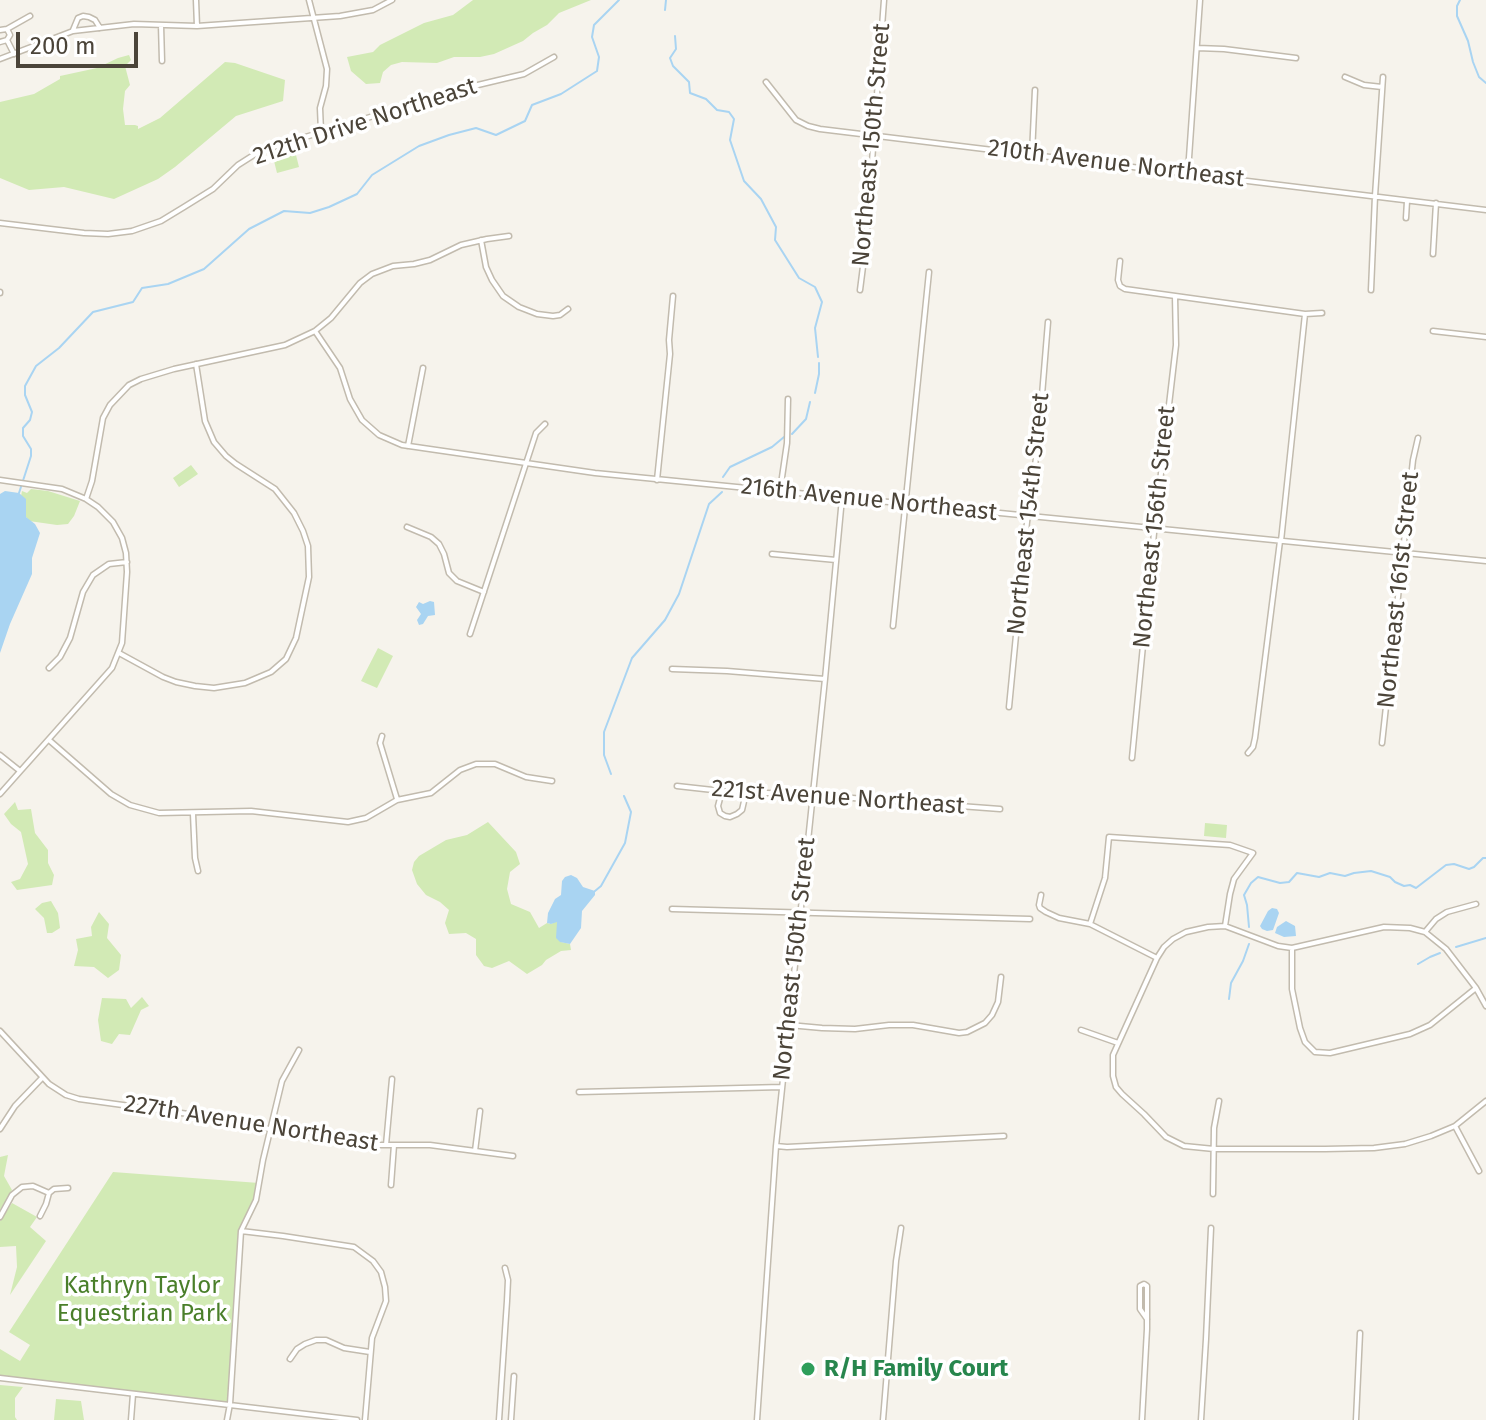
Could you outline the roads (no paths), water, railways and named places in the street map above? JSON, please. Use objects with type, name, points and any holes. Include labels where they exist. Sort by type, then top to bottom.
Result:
[{"type":"street","points":[[196,0],[197,26]]},
{"type":"street","points":[[309,0],[327,69],[320,108],[321,132]]},
{"type":"street","points":[[0,51],[1,58],[73,31],[134,24],[197,26],[340,16],[373,10],[392,0]]},
{"type":"street","name":"Northeast 150th Street","points":[[860,290],[884,0]]},
{"type":"street","points":[[1188,172],[1200,0]]},
{"type":"street","points":[[0,30],[30,16]]},
{"type":"street","points":[[73,31],[78,18],[83,16],[95,20],[100,28]]},
{"type":"street","points":[[161,25],[162,61]]},
{"type":"street","points":[[0,42],[10,35],[7,29]]},
{"type":"street","points":[[7,40],[14,54]]},
{"type":"street","points":[[1197,48],[1296,58]]},
{"type":"street","name":"212th Drive Northeast","points":[[0,223],[96,233],[132,231],[161,221],[204,195],[260,151],[461,89],[524,74],[554,57]]},
{"type":"street","points":[[1345,77],[1364,85],[1382,87]]},
{"type":"street","points":[[1371,290],[1383,77]]},
{"type":"street","name":"210th Avenue Northeast","points":[[766,82],[792,117],[808,126],[1486,210]]},
{"type":"street","points":[[1032,154],[1035,90]]},
{"type":"street","points":[[1406,218],[1407,201]]},
{"type":"street","points":[[1433,254],[1436,203]]},
{"type":"street","points":[[86,499],[102,421],[110,405],[129,385],[156,374],[285,345],[315,331],[331,318],[360,283],[372,274],[393,266],[430,260],[461,245],[509,236]]},
{"type":"street","points":[[481,240],[486,267],[503,296],[537,314],[560,315],[568,309]]},
{"type":"street","points":[[1120,261],[1118,280],[1125,289],[1305,314],[1322,313]]},
{"type":"street","points":[[893,626],[929,272]]},
{"type":"street","points":[[657,480],[673,296]]},
{"type":"street","name":"Northeast 156th Street","points":[[1132,758],[1176,345],[1175,296]]},
{"type":"street","points":[[1248,753],[1255,738],[1281,541],[1305,314]]},
{"type":"street","name":"Northeast 154th Street","points":[[1009,707],[1048,322]]},
{"type":"street","name":"216th Avenue Northeast","points":[[315,331],[340,368],[350,399],[362,420],[379,435],[408,446],[657,480],[1486,561]]},
{"type":"street","points":[[1433,331],[1486,337]]},
{"type":"street","points":[[119,653],[163,677],[214,688],[263,676],[281,665],[294,646],[309,580],[308,546],[303,531],[285,500],[262,479],[226,456],[214,442],[205,421],[196,364]]},
{"type":"street","points":[[408,446],[423,368]]},
{"type":"street","points":[[780,491],[787,443],[788,399]]},
{"type":"street","points":[[470,634],[536,433],[545,424]]},
{"type":"street","name":"Northeast 161st Street","points":[[1382,743],[1418,438]]},
{"type":"street","points":[[0,480],[62,489],[86,499],[113,522],[122,538],[127,562],[125,617],[119,653],[112,668],[0,794]]},
{"type":"street","name":"Northeast 150th Street","points":[[757,1420],[776,1146],[842,498]]},
{"type":"street","points":[[407,527],[431,537],[439,544],[449,573],[457,581],[484,592]]},
{"type":"street","points":[[772,554],[836,560]]},
{"type":"street","points":[[49,668],[60,657],[70,638],[83,592],[93,575],[109,564],[127,562]]},
{"type":"street","points":[[672,669],[825,679]]},
{"type":"street","points":[[382,736],[380,743],[397,800]]},
{"type":"street","points":[[49,740],[111,794],[130,805],[159,813],[251,811],[348,822],[366,818],[397,800],[431,793],[468,766],[484,763],[504,767],[526,777],[552,781]]},
{"type":"street","points":[[0,755],[20,772]]},
{"type":"street","name":"221st Avenue Northeast","points":[[677,786],[1000,809]]},
{"type":"street","points":[[722,791],[718,806],[720,813],[730,817],[742,810],[745,797],[750,792]]},
{"type":"street","points":[[193,814],[198,871]]},
{"type":"street","points":[[1090,924],[1105,878],[1109,837],[1230,845],[1253,853],[1234,879],[1225,926]]},
{"type":"street","points":[[1041,895],[1039,905],[1046,912],[1090,924],[1157,958]]},
{"type":"street","points":[[1425,932],[1447,912],[1476,904]]},
{"type":"street","points":[[672,909],[1030,919]]},
{"type":"street","points":[[1486,1006],[1446,949],[1425,932],[1396,926],[1384,927],[1292,948],[1278,946],[1225,926],[1208,927],[1186,932],[1164,947],[1118,1043],[1112,1066],[1116,1087],[1169,1139],[1184,1146],[1214,1149],[1374,1148],[1405,1144],[1455,1126],[1486,1101]]},
{"type":"street","points":[[1292,948],[1292,989],[1297,1016],[1305,1042],[1315,1052],[1330,1053],[1410,1034],[1430,1025],[1476,988]]},
{"type":"street","points":[[789,1025],[855,1029],[913,1025],[967,1032],[985,1023],[992,1015],[998,1002],[1001,977]]},
{"type":"street","points":[[1081,1030],[1118,1043]]},
{"type":"street","name":"227th Avenue Northeast","points":[[0,1031],[42,1078],[55,1089],[79,1099],[225,1119],[333,1141],[430,1145],[513,1156]]},
{"type":"street","points":[[227,1420],[241,1231],[256,1200],[269,1129],[282,1081],[299,1050]]},
{"type":"street","points":[[0,1129],[15,1106],[42,1078]]},
{"type":"street","points":[[386,1145],[392,1079]]},
{"type":"street","points":[[579,1092],[782,1087]]},
{"type":"street","points":[[1213,1194],[1214,1128],[1219,1101]]},
{"type":"street","points":[[475,1151],[480,1111]]},
{"type":"street","points":[[1455,1126],[1479,1171]]},
{"type":"street","points":[[776,1146],[1004,1136]]},
{"type":"street","points":[[391,1185],[394,1145]]},
{"type":"street","points":[[0,1217],[12,1195],[22,1187],[33,1186],[49,1193]]},
{"type":"street","points":[[40,1216],[49,1193],[54,1189],[68,1188]]},
{"type":"street","points":[[883,1420],[901,1228]]},
{"type":"street","points":[[1201,1420],[1211,1228]]},
{"type":"street","points":[[241,1231],[342,1243],[365,1253],[381,1272],[386,1301],[375,1328],[370,1352],[365,1420]]},
{"type":"street","points":[[499,1420],[508,1280],[505,1268]]},
{"type":"street","points":[[1142,1420],[1147,1319],[1147,1286],[1144,1284],[1140,1286],[1140,1309],[1147,1319]]},
{"type":"street","points":[[1356,1420],[1360,1333]]},
{"type":"street","points":[[290,1359],[297,1349],[316,1340],[370,1352]]},
{"type":"street","points":[[511,1420],[514,1376]]},
{"type":"street","points":[[0,1378],[357,1420]]},
{"type":"street","points":[[131,1420],[133,1394]]},
{"type":"water","points":[[5,491],[19,493],[26,499],[26,517],[40,533],[32,558],[32,574],[0,653],[0,494]]},
{"type":"water","points":[[419,602],[434,602],[435,615],[428,616],[419,625],[417,620],[421,614],[416,607]]},
{"type":"water","points":[[571,875],[583,887],[595,891],[595,895],[582,911],[581,928],[570,944],[556,938],[557,922],[547,923],[555,899],[561,895],[562,881]]},
{"type":"water","points":[[1272,908],[1279,913],[1273,930],[1267,931],[1260,926]]},
{"type":"water","points":[[1286,921],[1295,926],[1296,936],[1284,937],[1275,933],[1277,927]]},
{"type":"waterway","points":[[19,493],[31,456],[31,449],[23,436],[23,428],[32,412],[25,386],[36,366],[59,348],[93,312],[133,302],[142,288],[168,284],[204,269],[249,229],[284,211],[310,213],[357,194],[372,175],[419,146],[476,128],[496,135],[525,121],[532,105],[561,94],[597,71],[599,57],[592,37],[594,25],[619,0]]},
{"type":"waterway","points":[[665,10],[666,0]]},
{"type":"waterway","points":[[1460,0],[1457,16],[1479,77],[1486,83]]},
{"type":"waterway","points":[[675,36],[676,49],[670,58],[673,66],[689,82],[690,93],[706,99],[717,110],[729,112],[734,119],[730,140],[744,181],[761,199],[776,227],[775,240],[799,278],[815,287],[822,302],[815,328],[818,357]]},
{"type":"waterway","points":[[815,393],[819,363]]},
{"type":"waterway","points":[[792,434],[806,419],[810,402]]},
{"type":"waterway","points":[[723,477],[730,467],[772,447],[784,437]]},
{"type":"waterway","points":[[611,774],[604,755],[604,732],[632,658],[665,620],[679,594],[709,504],[722,492]]},
{"type":"waterway","points":[[595,891],[601,886],[625,843],[631,812],[624,796]]},
{"type":"waterway","points":[[1249,927],[1244,895],[1258,877],[1280,883],[1289,882],[1297,873],[1319,877],[1330,873],[1345,876],[1371,871],[1416,888],[1446,865],[1469,869],[1486,858]]},
{"type":"waterway","points":[[1456,947],[1486,938]]},
{"type":"waterway","points":[[1229,999],[1231,983],[1249,944]]},
{"type":"waterway","points":[[1418,964],[1440,953]]},
{"type":"place","name":"R/H Family Court","points":[[808,1369]]},
{"type":"park label","name":"Kathryn Taylor Equestrian Park","points":[[142,1300]]}]
